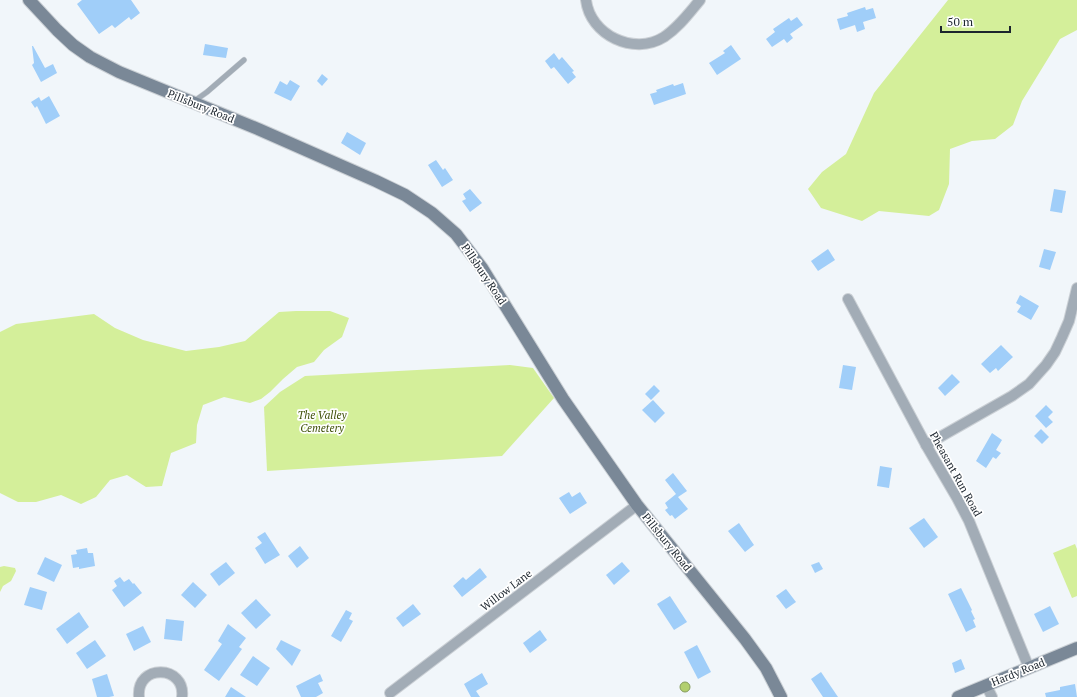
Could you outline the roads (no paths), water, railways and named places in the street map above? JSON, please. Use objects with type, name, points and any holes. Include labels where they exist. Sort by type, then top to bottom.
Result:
[{"type":"street","name":"Pillsbury Road","points":[[29,0],[73,45],[90,57],[119,72],[258,129],[405,195],[437,217],[456,234],[482,268],[563,399],[637,505],[745,639],[766,668],[781,697]]},
{"type":"street","points":[[586,0],[590,13],[602,31],[610,37],[620,41],[642,44],[662,38],[680,24],[700,0]]},
{"type":"street","points":[[926,445],[1012,396],[1029,384],[1046,365],[1055,352],[1069,321],[1077,288]]},
{"type":"street","name":"Pheasant Run Road","points":[[848,299],[926,445],[969,521],[1029,668]]},
{"type":"street","name":"Willow Lane","points":[[390,693],[637,505]]},
{"type":"street","name":"Hardy Road","points":[[958,697],[1077,648]]},
{"type":"street","points":[[139,697],[140,685],[144,679],[155,673],[161,672],[173,676],[178,680],[181,687],[182,697]]},
{"type":"street","points":[[986,685],[992,697]]},
{"type":"lane","points":[[192,103],[244,60]]},
{"type":"park label","name":"The Valley Cemetery","points":[[322,421]]}]
